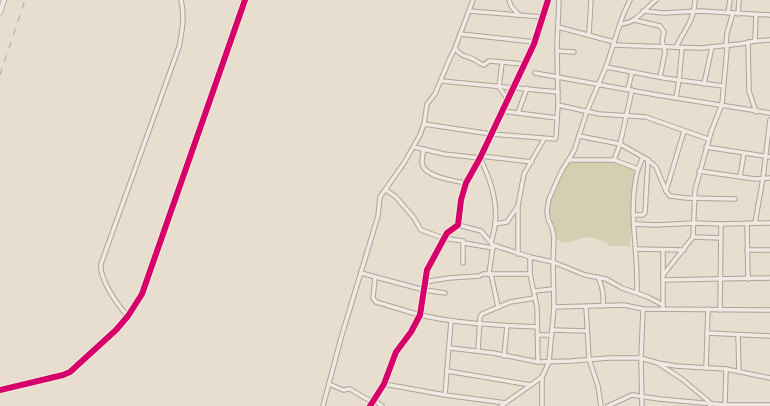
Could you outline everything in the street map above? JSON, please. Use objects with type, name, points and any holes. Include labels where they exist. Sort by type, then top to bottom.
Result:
[{"type":"street","points":[[0,12],[4,0]]},
{"type":"street","points":[[128,316],[118,305],[100,269],[179,47],[182,30],[183,5],[181,0]]},
{"type":"street","points":[[0,390],[70,372],[116,330],[128,316],[142,294],[245,0]]},
{"type":"street","points":[[323,406],[341,338],[378,216],[380,197],[404,164],[414,147],[424,124],[427,104],[435,94],[441,81],[473,0]]},
{"type":"street","points":[[509,0],[511,6],[519,15]]},
{"type":"street","points":[[370,406],[384,384],[396,352],[411,332],[420,315],[427,270],[443,238],[458,225],[461,200],[466,183],[507,102],[535,42],[548,0]]},
{"type":"street","points":[[424,124],[491,134],[555,139],[558,105],[559,0]]},
{"type":"street","points":[[589,34],[591,0]]},
{"type":"street","points":[[542,406],[542,377],[549,362],[554,307],[554,237],[548,219],[547,211],[549,199],[556,182],[574,151],[587,111],[606,67],[620,24],[630,0]]},
{"type":"street","points":[[620,24],[626,24],[634,20],[656,0]]},
{"type":"street","points":[[676,47],[692,19],[695,0]]},
{"type":"street","points":[[728,13],[730,0]]},
{"type":"street","points":[[663,275],[693,237],[694,198],[699,171],[714,121],[721,106],[727,33],[739,0]]},
{"type":"street","points":[[469,11],[543,17]]},
{"type":"street","points":[[643,11],[664,13],[694,11],[770,15]]},
{"type":"street","points":[[755,41],[756,14]]},
{"type":"street","points":[[634,20],[661,27],[665,34],[662,41],[664,46],[664,56],[660,77]]},
{"type":"street","points":[[558,27],[589,34],[614,43],[682,48],[727,46],[770,40]]},
{"type":"street","points":[[460,34],[535,42]]},
{"type":"street","points":[[748,42],[749,91],[756,112]]},
{"type":"street","points":[[704,84],[712,47]]},
{"type":"street","points":[[455,48],[462,56],[475,60],[481,64],[489,61],[524,64]]},
{"type":"street","points":[[676,98],[682,48]]},
{"type":"street","points":[[558,51],[574,52]]},
{"type":"street","points":[[502,63],[499,87],[506,97],[507,102]]},
{"type":"street","points":[[606,67],[660,77],[723,86]]},
{"type":"street","points":[[614,160],[620,144],[632,72]]},
{"type":"street","points":[[535,73],[770,114]]},
{"type":"street","points":[[441,81],[558,92]]},
{"type":"street","points":[[518,113],[527,88]]},
{"type":"street","points":[[558,105],[599,114],[646,117],[708,139]]},
{"type":"street","points":[[502,112],[557,118]]},
{"type":"street","points":[[755,223],[763,178],[770,120]]},
{"type":"street","points":[[666,191],[684,131]]},
{"type":"street","points":[[579,136],[620,144],[648,160],[656,167],[666,191],[670,196],[676,198],[735,198]]},
{"type":"street","points":[[518,254],[518,206],[524,174],[544,139]]},
{"type":"street","points":[[414,147],[444,154],[532,162]]},
{"type":"street","points":[[706,147],[770,157]]},
{"type":"street","points":[[424,149],[422,163],[423,167],[427,171],[439,178],[466,183]]},
{"type":"street","points":[[740,177],[744,153]]},
{"type":"street","points":[[480,157],[489,177],[496,206],[490,274],[498,307]]},
{"type":"street","points":[[637,292],[633,215],[635,179],[643,157]]},
{"type":"street","points":[[569,160],[614,160],[638,169]]},
{"type":"street","points":[[633,215],[642,215],[645,213],[648,160]]},
{"type":"street","points":[[699,171],[755,179],[770,178]]},
{"type":"street","points":[[386,190],[396,197],[414,218],[421,230],[443,238],[462,241],[464,243],[492,245],[530,258],[553,262],[637,292],[663,307]]},
{"type":"street","points":[[495,224],[507,222],[518,206]]},
{"type":"street","points":[[747,223],[748,279]]},
{"type":"street","points":[[634,224],[770,223]]},
{"type":"street","points":[[720,310],[721,224]]},
{"type":"street","points":[[458,225],[481,231],[492,245]]},
{"type":"street","points":[[693,237],[721,238]]},
{"type":"street","points":[[463,263],[464,243]]},
{"type":"street","points":[[636,250],[684,250]]},
{"type":"street","points":[[663,250],[663,307]]},
{"type":"street","points":[[748,250],[770,250]]},
{"type":"street","points":[[530,258],[530,274],[537,307],[538,362]]},
{"type":"street","points":[[360,273],[424,290],[445,293]]},
{"type":"street","points":[[424,282],[449,278],[479,276],[483,274],[530,274]]},
{"type":"street","points":[[375,277],[374,300],[420,315],[452,321],[481,324],[537,327]]},
{"type":"street","points":[[598,277],[604,297],[603,306]]},
{"type":"street","points":[[663,280],[770,278]]},
{"type":"street","points":[[535,292],[553,289]]},
{"type":"street","points":[[478,352],[481,324],[480,317],[482,314],[510,302],[535,298]]},
{"type":"street","points":[[554,307],[624,305],[643,309],[663,307],[720,310],[770,310]]},
{"type":"street","points":[[586,307],[589,359],[598,386],[601,406]]},
{"type":"street","points":[[642,406],[641,358],[643,309]]},
{"type":"street","points":[[706,368],[708,309]]},
{"type":"street","points":[[445,395],[452,321]]},
{"type":"street","points":[[504,356],[507,326]]},
{"type":"street","points":[[552,330],[587,331]]},
{"type":"street","points":[[707,333],[770,336]]},
{"type":"street","points":[[537,335],[552,335]]},
{"type":"street","points":[[738,335],[739,371]]},
{"type":"street","points":[[450,348],[538,362],[609,358],[641,358],[676,366],[726,369],[770,378]]},
{"type":"street","points":[[658,363],[682,379],[710,405]]},
{"type":"street","points":[[725,405],[726,369]]},
{"type":"street","points":[[447,372],[531,386]]},
{"type":"street","points":[[502,406],[542,377]]},
{"type":"street","points":[[329,384],[343,390],[350,389],[382,406]]},
{"type":"street","points":[[384,384],[445,395],[506,403]]},
{"type":"street","points":[[608,406],[632,395],[710,405],[770,405]]},
{"type":"street","points":[[688,401],[689,406]]},
{"type":"shaded area","points":[[577,161],[615,162],[623,164],[634,171],[630,246],[609,246],[606,242],[589,237],[567,243],[561,242],[557,239],[549,209],[550,202],[567,165]]},
{"type":"railway","points":[[0,75],[25,0]]},
{"type":"cycle path","points":[[0,390],[70,372],[116,330],[128,316],[142,294],[245,0]]},
{"type":"cycle path","points":[[370,406],[384,384],[396,352],[411,332],[420,315],[427,270],[447,233],[458,225],[461,200],[466,183],[480,158],[534,44],[548,0]]}]
